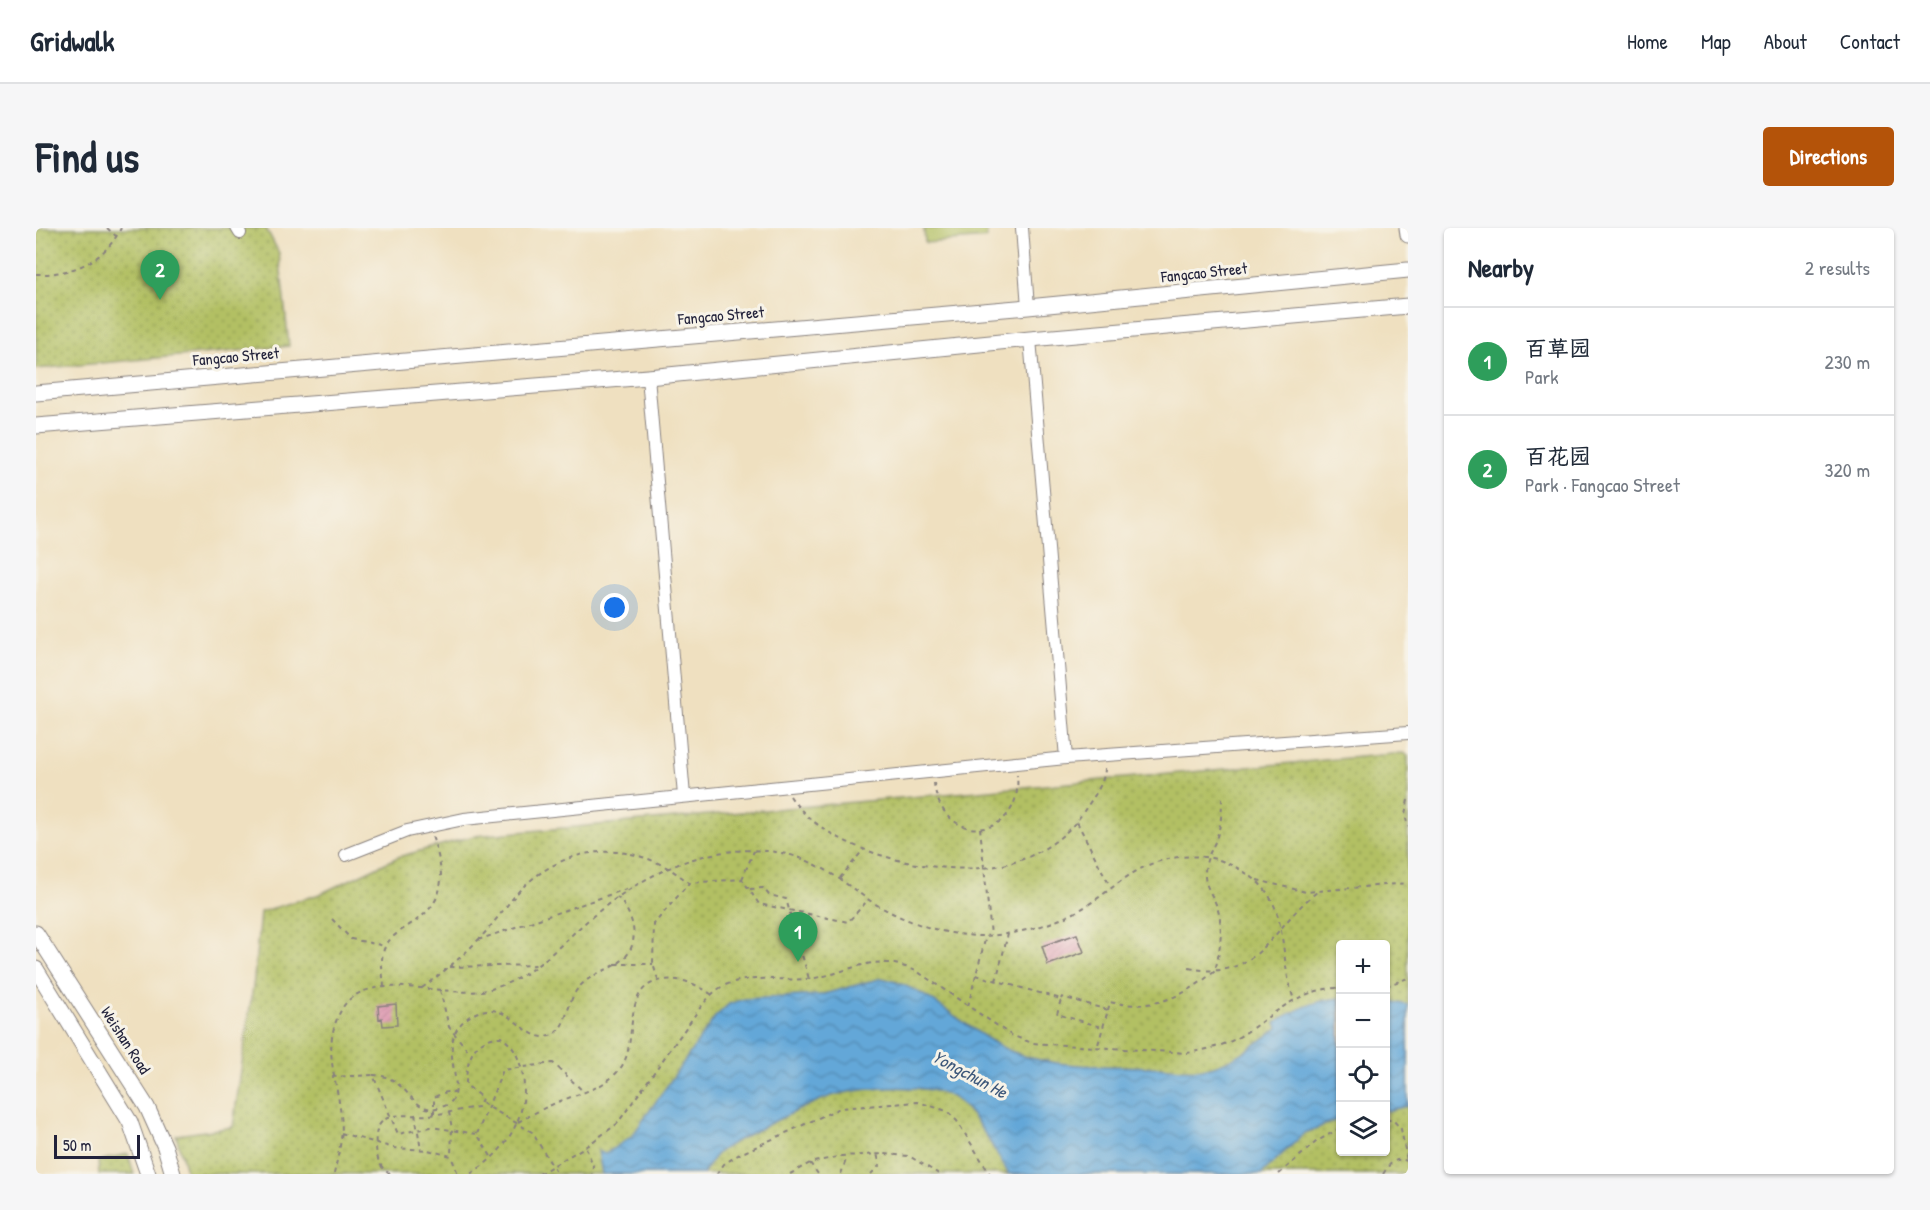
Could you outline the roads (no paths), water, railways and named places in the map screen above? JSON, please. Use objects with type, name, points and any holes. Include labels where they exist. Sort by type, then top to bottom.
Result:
[{"type":"main road","points":[[1407,228],[1408,235]]},
{"type":"main road","name":"Fangcao Street","points":[[36,393],[1028,307],[1408,270]]},
{"type":"main road","points":[[36,426],[648,377],[1030,339],[1408,306]]},
{"type":"main road","name":"Weishan Road","points":[[36,933],[147,1107],[165,1147],[173,1174]]},
{"type":"main road","points":[[36,969],[130,1122],[148,1174]]},
{"type":"street","points":[[1022,228],[1028,307]]},
{"type":"street","points":[[1030,339],[1066,758]]},
{"type":"street","points":[[648,377],[684,796]]},
{"type":"street","points":[[346,855],[407,831],[464,819],[1066,758],[1408,733]]},
{"type":"water","name":"Yongchun He","points":[[882,978],[915,990],[989,1039],[1021,1055],[1076,1065],[1190,1070],[1223,1063],[1278,1028],[1276,1022],[1291,1013],[1315,1003],[1336,998],[1336,1121],[1305,1133],[1261,1174],[1009,1174],[976,1121],[952,1097],[912,1088],[880,1088],[838,1094],[777,1120],[727,1146],[712,1159],[703,1174],[602,1174],[598,1151],[605,1154],[632,1136],[715,1017],[729,1004],[744,999],[820,995]]},
{"type":"water","points":[[1390,1001],[1408,1005],[1408,1106],[1390,1110]]},
{"type":"place","name":"百花园","points":[[160,300]]},
{"type":"place","name":"百草园","points":[[798,962]]}]
